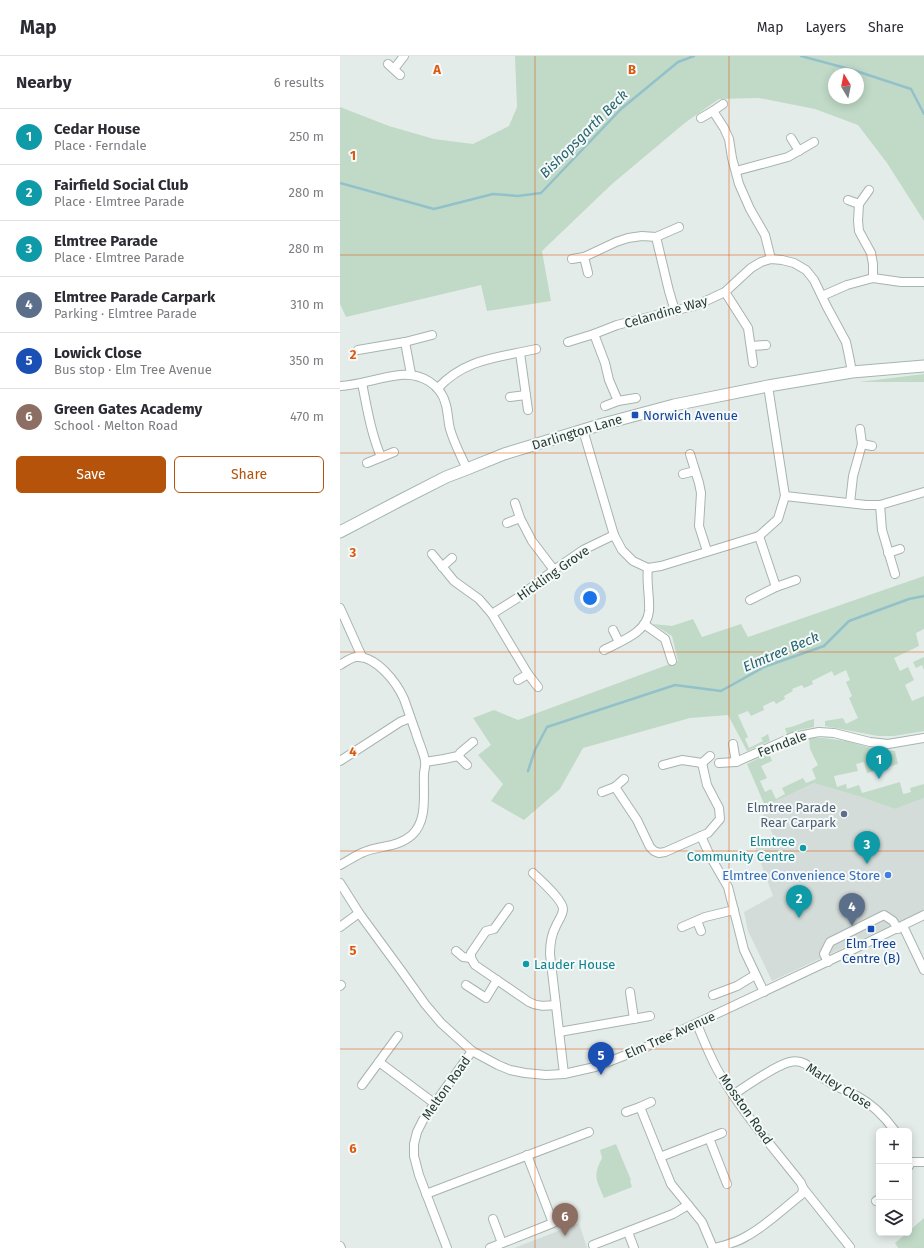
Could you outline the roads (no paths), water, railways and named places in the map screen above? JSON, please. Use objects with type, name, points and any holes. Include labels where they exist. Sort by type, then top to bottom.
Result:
[{"type":"street","points":[[400,75],[391,67],[404,56]]},
{"type":"street","points":[[701,118],[723,104]]},
{"type":"street","points":[[713,111],[729,139],[732,158],[744,197],[765,235],[771,259],[794,263],[806,270],[814,280],[846,342],[852,372]]},
{"type":"street","points":[[791,138],[799,151]]},
{"type":"street","points":[[736,171],[788,157],[814,142]]},
{"type":"street","points":[[869,190],[860,204],[858,221],[859,231],[871,253],[873,278]]},
{"type":"street","points":[[848,200],[860,204]]},
{"type":"street","points":[[572,259],[584,257],[628,238],[642,236],[656,237],[679,228]]},
{"type":"street","points":[[656,237],[675,311]]},
{"type":"street","points":[[584,257],[588,273]]},
{"type":"street","name":"Celandine Way","points":[[568,342],[617,325],[697,305],[725,292],[751,268],[761,262],[771,259]]},
{"type":"street","points":[[822,296],[846,285],[873,278],[900,282],[924,282]]},
{"type":"street","points":[[725,292],[748,328],[753,363]]},
{"type":"street","points":[[594,334],[605,363],[609,380],[618,401]]},
{"type":"street","points":[[358,350],[405,342],[432,335]]},
{"type":"street","points":[[405,342],[411,374]]},
{"type":"street","points":[[751,346],[766,345]]},
{"type":"street","points":[[438,388],[452,375],[471,364],[536,349]]},
{"type":"street","points":[[520,353],[528,410]]},
{"type":"street","name":"Darlington Lane","points":[[340,532],[412,494],[467,468],[504,454],[582,430],[674,405],[768,386],[852,372],[924,366]]},
{"type":"street","points":[[340,386],[411,374],[431,382],[438,388],[443,397],[450,430],[467,468]]},
{"type":"street","points":[[362,383],[372,430],[381,457]]},
{"type":"street","points":[[582,430],[614,535],[622,550],[633,560],[648,568],[661,566],[759,536],[778,519],[785,496],[768,386]]},
{"type":"street","points":[[510,397],[526,395]]},
{"type":"street","points":[[605,406],[618,401],[636,398]]},
{"type":"street","points":[[850,503],[853,476],[862,444],[860,429]]},
{"type":"street","points":[[862,444],[872,446]]},
{"type":"street","points":[[367,463],[394,452]]},
{"type":"street","points":[[690,454],[699,483],[699,526],[707,552]]},
{"type":"street","points":[[683,474],[695,471]]},
{"type":"street","points":[[785,496],[880,505],[924,492]]},
{"type":"street","points":[[515,503],[520,518],[532,541],[554,570]]},
{"type":"street","points":[[880,505],[882,530],[895,574]]},
{"type":"street","points":[[507,523],[520,518]]},
{"type":"street","name":"Hickling Grove","points":[[492,614],[519,597],[583,550],[614,535]]},
{"type":"street","points":[[759,536],[776,587]]},
{"type":"street","points":[[888,553],[900,549]]},
{"type":"street","points":[[432,554],[454,582],[479,599],[492,614],[528,674],[538,686]]},
{"type":"street","points":[[442,567],[452,558]]},
{"type":"street","points":[[604,650],[635,633],[644,624],[649,612],[647,578],[648,568]]},
{"type":"street","points":[[750,600],[776,587],[796,580]]},
{"type":"street","points":[[340,608],[362,657]]},
{"type":"street","points":[[644,624],[665,639],[672,661]]},
{"type":"street","points":[[613,630],[619,642]]},
{"type":"street","points":[[340,665],[349,659],[362,657],[372,660],[381,667],[395,683],[403,698],[425,762],[423,814],[417,828],[402,842],[363,852],[340,865]]},
{"type":"street","points":[[518,680],[528,674]]},
{"type":"street","points":[[340,761],[398,723],[410,718]]},
{"type":"street","name":"Ferndale","points":[[719,763],[736,762],[779,742],[804,734],[819,732],[834,733],[870,742],[888,744],[924,738]]},
{"type":"street","points":[[425,762],[458,756],[473,742]]},
{"type":"street","points":[[733,744],[736,762]]},
{"type":"street","points":[[458,756],[467,765]]},
{"type":"street","points":[[663,765],[682,760],[702,762],[710,756]]},
{"type":"street","points":[[615,787],[637,820],[650,847],[659,853],[665,852],[708,832],[720,819],[719,808],[707,785],[702,762]]},
{"type":"street","points":[[602,792],[615,787],[624,779]]},
{"type":"street","points":[[701,836],[710,856],[728,887],[744,950],[764,992]]},
{"type":"street","points":[[533,873],[560,901],[563,908],[562,914],[550,940],[550,954],[564,1074]]},
{"type":"street","name":"Elm Tree Avenue","points":[[340,883],[359,913],[425,1004],[441,1023],[472,1051],[498,1065],[510,1070],[546,1075],[564,1074],[599,1066],[644,1048],[828,962],[924,915]]},
{"type":"street","points":[[509,908],[494,929],[486,931],[471,952],[471,958],[475,965],[534,1005],[556,1005]]},
{"type":"street","points":[[682,927],[734,910]]},
{"type":"street","points":[[340,927],[359,913]]},
{"type":"street","points":[[828,962],[824,954],[830,942],[884,915],[900,927],[924,970]]},
{"type":"street","points":[[697,921],[701,931]]},
{"type":"street","points":[[456,951],[463,957],[471,958]]},
{"type":"street","points":[[713,995],[737,986],[755,975]]},
{"type":"street","points":[[466,984],[486,998],[497,980]]},
{"type":"street","points":[[630,992],[634,1019]]},
{"type":"street","points":[[559,1032],[650,1016]]},
{"type":"street","name":"Mosston Road","points":[[697,1024],[717,1068],[749,1117],[801,1183],[803,1191],[850,1247]]},
{"type":"street","points":[[362,1085],[398,1036]]},
{"type":"street","name":"Melton Road","points":[[447,1248],[417,1168],[414,1156],[414,1144],[417,1132],[423,1120],[472,1051]]},
{"type":"street","points":[[379,1062],[434,1103]]},
{"type":"street","name":"Marley Close","points":[[734,1094],[774,1069],[789,1062],[801,1062],[815,1070],[824,1079],[857,1096],[874,1108],[893,1128]]},
{"type":"street","points":[[626,1112],[651,1102]]},
{"type":"street","points":[[640,1107],[671,1184],[702,1222],[714,1248],[727,1245],[746,1237],[803,1191]]},
{"type":"street","points":[[426,1194],[588,1132]]},
{"type":"street","points":[[660,1157],[722,1133]]},
{"type":"street","points":[[709,1138],[728,1184]]},
{"type":"street","points":[[490,1248],[553,1223],[527,1155]]},
{"type":"street","points":[[912,1162],[924,1162]]},
{"type":"street","points":[[593,1245],[673,1214],[688,1205]]},
{"type":"street","points":[[493,1219],[502,1243]]},
{"type":"street","points":[[628,1232],[634,1248]]},
{"type":"waterway","name":"Bishopsgarth Beck","points":[[340,183],[434,209],[493,194],[518,196],[541,193],[621,109],[678,62],[694,56]]},
{"type":"waterway","name":"Bishopsgarth Beck","points":[[801,56],[853,70],[911,89],[924,114]]},
{"type":"waterway","name":"Elmtree Beck","points":[[528,771],[535,750],[547,727],[675,685],[721,691],[764,667],[824,646],[849,621],[909,599],[924,596]]},
{"type":"place","name":"Norwich Avenue","points":[[635,415]]},
{"type":"place","name":"Cedar House","points":[[879,779]]},
{"type":"place","name":"Elmtree Parade Rear Carpark","points":[[844,814]]},
{"type":"place","name":"Elmtree Community Centre","points":[[803,848]]},
{"type":"place","name":"Elmtree Parade","points":[[867,864]]},
{"type":"place","name":"Elmtree Convenience Store","points":[[888,875]]},
{"type":"place","name":"Fairfield Social Club","points":[[799,918]]},
{"type":"place","name":"Elmtree Parade Carpark","points":[[852,926]]},
{"type":"place","name":"Elm Tree Centre (B)","points":[[871,929]]},
{"type":"place","name":"Lauder House","points":[[526,964]]},
{"type":"place","name":"Lowick Close","points":[[601,1075]]},
{"type":"place","name":"Green Gates Academy","points":[[565,1236]]}]
